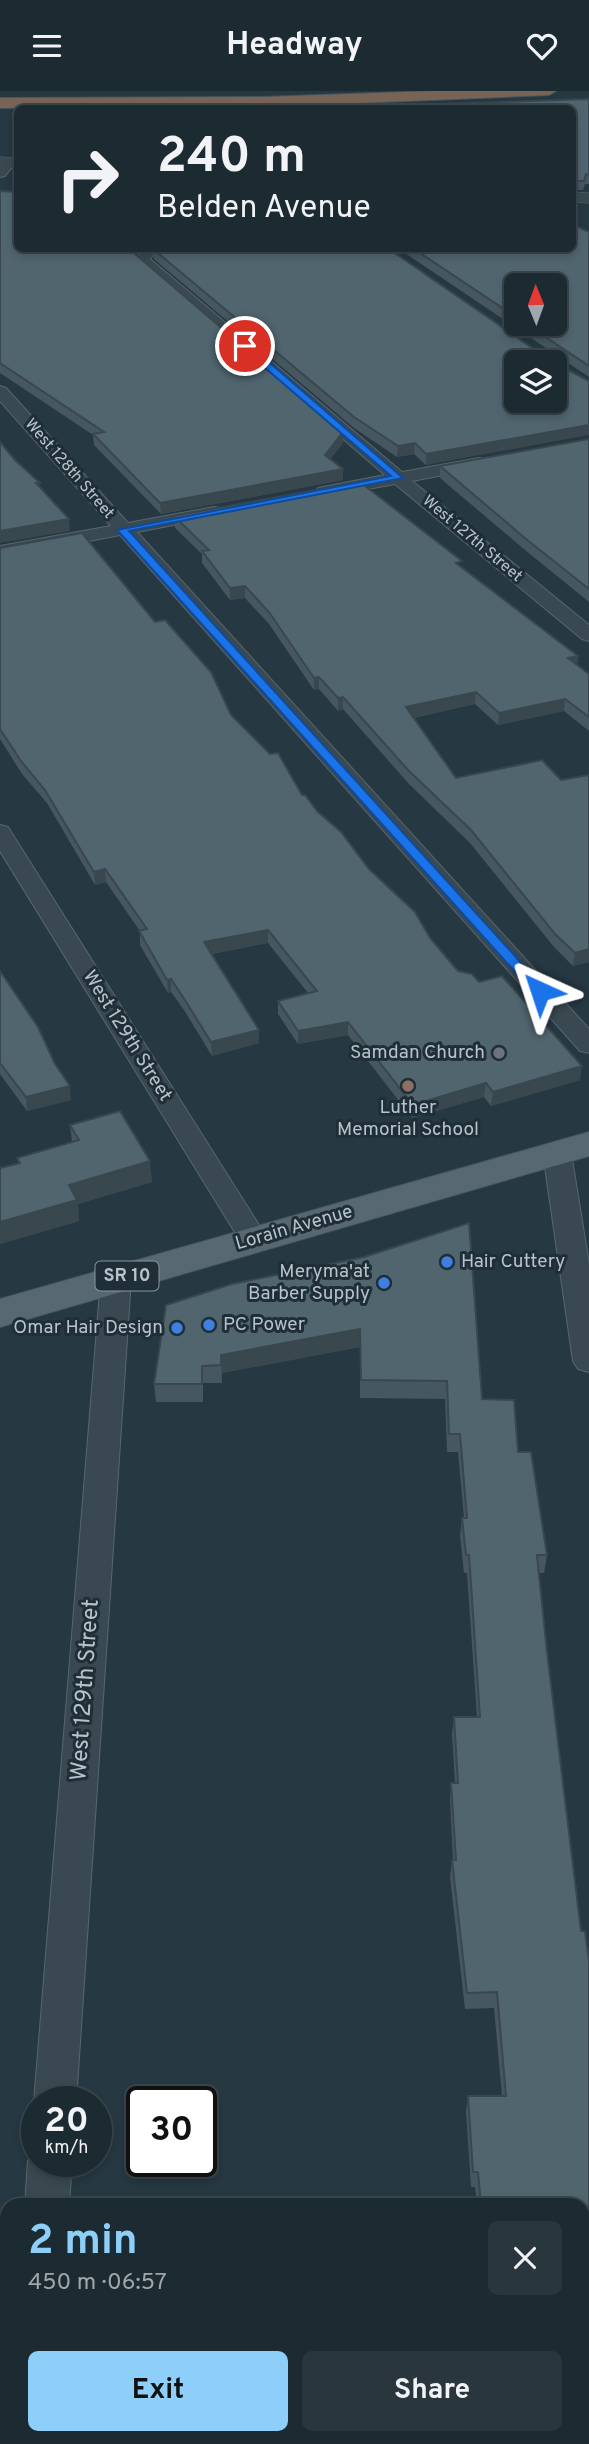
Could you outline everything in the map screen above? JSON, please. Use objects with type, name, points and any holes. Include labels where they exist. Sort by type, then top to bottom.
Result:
[{"type":"highway","points":[[0,103],[249,103],[549,91]]},
{"type":"main road","name":"Lorain Avenue","points":[[0,1313],[573,1149]]},
{"type":"street","name":"West 127th Street","points":[[148,252],[142,259],[398,478],[589,635]]},
{"type":"street","name":"West 128th Street","points":[[0,391],[122,530],[589,1045]]},
{"type":"street","points":[[304,496],[497,459]]},
{"type":"street","points":[[0,552],[237,508]]},
{"type":"street","name":"West 129th Street","points":[[0,832],[254,1240]]},
{"type":"street","points":[[573,1149],[589,1361]]},
{"type":"street","name":"West 129th Street","points":[[56,2086],[116,1279]]},
{"type":"street","points":[[47,2198],[49,2177]]},
{"type":"building","points":[[589,99],[589,175],[586,174],[584,181],[576,181],[576,105],[411,105]]},
{"type":"building","points":[[0,191],[14,192],[14,252],[134,252],[343,432],[325,455],[343,469],[160,503],[93,434],[104,432],[0,363]]},
{"type":"building","points":[[576,226],[589,232],[589,366],[544,336],[567,336],[567,273],[504,273],[504,309],[418,252],[576,252]]},
{"type":"building","points":[[157,252],[393,252],[504,328],[504,336],[515,336],[535,350],[504,350],[504,413],[567,413],[567,369],[589,381],[589,425],[426,454],[415,443],[398,446],[354,417]]},
{"type":"building","points":[[589,439],[589,589],[440,466]]},
{"type":"building","points":[[0,442],[40,483],[36,483],[69,519],[0,531]]},
{"type":"building","points":[[360,482],[462,561],[456,563],[578,656],[568,658],[589,674],[589,717],[565,699],[499,713],[476,692],[406,707],[456,778],[542,760],[561,780],[589,775],[589,949],[575,953],[555,934],[471,830],[409,771],[343,697],[338,698],[319,677],[314,678],[269,612],[245,586],[230,588],[202,551],[209,550],[174,516]]},
{"type":"building","points":[[82,533],[155,622],[165,620],[211,672],[231,715],[270,754],[278,753],[302,795],[341,832],[369,869],[415,912],[430,938],[458,971],[472,974],[479,982],[502,976],[582,1066],[493,1092],[486,1083],[413,1105],[348,1022],[298,1031],[278,1001],[317,991],[268,930],[204,942],[259,1030],[211,1042],[171,979],[167,980],[139,931],[147,929],[105,869],[94,872],[45,790],[0,729],[0,548]]},
{"type":"building","points":[[0,971],[38,1027],[55,1064],[70,1086],[26,1097],[0,1063]]},
{"type":"building","points":[[120,1111],[150,1161],[69,1185],[77,1200],[0,1222],[0,1168],[20,1163],[17,1158],[79,1140],[70,1125]]},
{"type":"building","points":[[469,1223],[482,1399],[514,1400],[518,1452],[531,1452],[547,1555],[537,1555],[547,1652],[581,1931],[585,1931],[589,1961],[589,2198],[480,2198],[478,2172],[473,2172],[468,2096],[506,2096],[497,1992],[467,1993],[452,1860],[456,1860],[451,1783],[458,1783],[454,1717],[480,1717],[469,1555],[466,1555],[462,1518],[467,1518],[460,1434],[449,1434],[447,1381],[361,1380],[360,1329],[221,1355],[221,1365],[202,1366],[202,1384],[154,1384],[166,1305],[232,1284],[364,1257]]},
{"type":"place","name":"Samdan Church","points":[[499,1053]]},
{"type":"place","name":"Luther Memorial School","points":[[408,1086]]},
{"type":"place","name":"Hair Cuttery","points":[[447,1262]]},
{"type":"place","name":"Meryma'at Barber Supply","points":[[384,1283]]},
{"type":"place","name":"PC Power","points":[[209,1325]]},
{"type":"place","name":"Omar Hair Design","points":[[177,1328]]},
{"type":"route","points":[[245,346],[398,478],[122,530],[540,991]]}]
